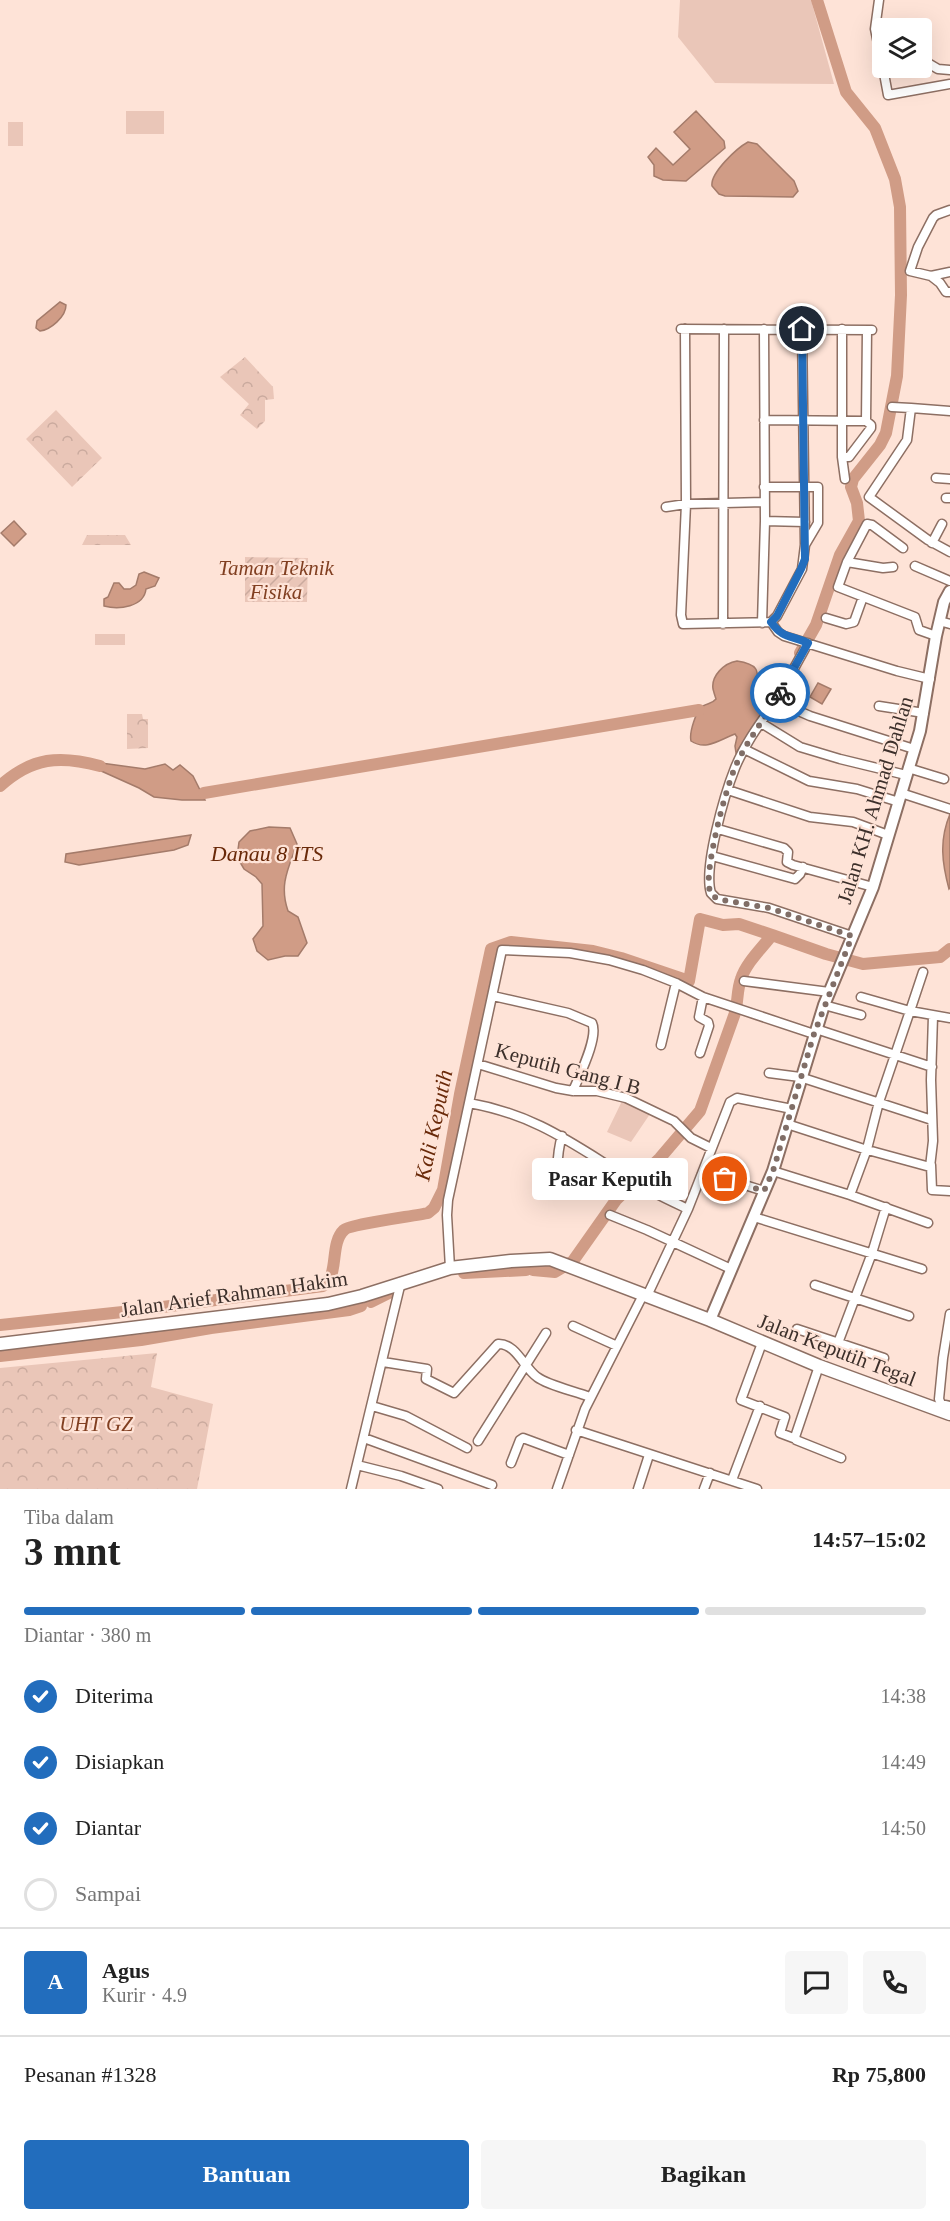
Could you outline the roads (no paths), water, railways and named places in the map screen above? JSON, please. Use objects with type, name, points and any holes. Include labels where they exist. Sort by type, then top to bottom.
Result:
[{"type":"main road","name":"Jalan Arief Rahman Hakim","points":[[0,1344],[328,1304],[362,1296],[450,1268],[547,1259],[710,1320]]},
{"type":"main road","name":"Jalan Keputih Tegal","points":[[710,1320],[819,1366],[950,1414]]},
{"type":"street","points":[[877,18],[879,0]]},
{"type":"street","points":[[932,65],[938,69],[950,70]]},
{"type":"street","points":[[885,78],[888,94],[950,84]]},
{"type":"street","points":[[950,210],[933,218],[918,248],[911,273],[932,276],[950,272]]},
{"type":"street","points":[[932,276],[944,290],[950,292]]},
{"type":"street","points":[[940,283],[950,278]]},
{"type":"street","points":[[764,328],[766,623]]},
{"type":"street","points":[[802,329],[805,545],[801,569],[777,616],[766,623],[683,624],[681,620],[686,504],[683,329],[764,328],[869,330],[866,421]]},
{"type":"street","points":[[723,624],[724,329]]},
{"type":"street","points":[[842,329],[844,479]]},
{"type":"street","points":[[892,407],[950,411]]},
{"type":"street","points":[[911,408],[907,440],[869,497],[932,543],[950,552]]},
{"type":"street","points":[[764,420],[866,421],[871,428],[849,457],[842,457]]},
{"type":"street","points":[[936,478],[950,479]]},
{"type":"street","points":[[764,487],[816,486],[819,488],[818,523],[805,545]]},
{"type":"street","points":[[666,507],[686,504],[764,502]]},
{"type":"street","points":[[765,521],[805,522]]},
{"type":"street","points":[[903,548],[872,525],[867,524],[847,562],[838,587],[915,617],[919,630],[936,636]]},
{"type":"street","points":[[932,543],[942,524]]},
{"type":"street","points":[[847,562],[883,568],[893,567]]},
{"type":"street","points":[[915,566],[950,580]]},
{"type":"street","name":"Jalan KH. Ahmad Dahlan","points":[[710,1320],[773,1171],[824,1005],[873,887],[924,713],[936,636],[944,623],[944,602],[950,591]]},
{"type":"street","points":[[826,618],[846,624],[854,622],[863,597]]},
{"type":"street","points":[[766,623],[778,632],[897,671],[930,679]]},
{"type":"street","points":[[806,641],[776,701],[760,723],[735,767],[712,856],[710,889],[717,899],[769,908],[852,936]]},
{"type":"street","points":[[776,701],[818,719],[914,748]]},
{"type":"street","points":[[879,706],[924,713]]},
{"type":"street","points":[[760,723],[800,747],[840,759],[944,779]]},
{"type":"street","points":[[744,749],[810,781],[946,807]]},
{"type":"street","points":[[728,790],[810,817],[853,822],[888,836]]},
{"type":"street","points":[[718,829],[784,848],[788,852],[787,862],[873,887]]},
{"type":"street","points":[[712,856],[795,879],[800,874],[798,866]]},
{"type":"street","points":[[450,1268],[447,1208],[502,950],[590,955],[634,967],[676,983],[703,997],[741,1010],[932,1067]]},
{"type":"street","points":[[850,1195],[867,1149],[879,1102],[923,972]]},
{"type":"street","points":[[744,981],[829,992]]},
{"type":"street","points":[[661,1045],[676,983]]},
{"type":"street","points":[[493,996],[568,1013],[590,1021],[594,1028],[573,1091]]},
{"type":"street","points":[[700,1053],[709,1026],[708,1022],[699,1017],[703,997]]},
{"type":"street","points":[[861,997],[910,1011],[950,1018]]},
{"type":"street","points":[[824,1005],[861,1014]]},
{"type":"street","points":[[933,1016],[932,1120],[928,1166],[932,1190],[950,1191]]},
{"type":"street","name":"Keputih Gang I B","points":[[478,1064],[556,1088],[597,1091],[626,1098],[681,1126],[689,1136],[711,1148]]},
{"type":"street","points":[[769,1073],[800,1077],[932,1120]]},
{"type":"street","points":[[557,1489],[576,1430],[590,1397],[688,1209],[728,1105],[737,1098],[792,1109]]},
{"type":"street","points":[[469,1103],[516,1115],[562,1136],[633,1181],[688,1209]]},
{"type":"street","points":[[787,1124],[928,1166]]},
{"type":"street","points":[[555,1190],[558,1171],[557,1151],[562,1136]]},
{"type":"street","points":[[773,1171],[928,1223]]},
{"type":"street","points":[[703,1172],[764,1191]]},
{"type":"street","points":[[837,1343],[872,1253],[886,1208]]},
{"type":"street","points":[[610,1215],[731,1269]]},
{"type":"street","points":[[754,1217],[922,1269]]},
{"type":"street","points":[[351,1489],[401,1282]]},
{"type":"street","points":[[815,1286],[909,1316]]},
{"type":"street","points":[[950,1314],[942,1358],[939,1399],[941,1404],[950,1406]]},
{"type":"street","points":[[573,1326],[617,1346]]},
{"type":"street","points":[[797,1329],[884,1358]]},
{"type":"street","points":[[478,1442],[546,1333]]},
{"type":"street","points":[[762,1342],[741,1400],[785,1417],[780,1433],[841,1458]]},
{"type":"street","points":[[383,1362],[427,1369],[426,1378],[428,1380],[456,1392],[500,1344],[505,1344],[539,1378],[590,1397]]},
{"type":"street","points":[[796,1438],[819,1366]]},
{"type":"street","points":[[372,1406],[406,1416],[467,1448]]},
{"type":"street","points":[[732,1480],[759,1406]]},
{"type":"street","points":[[576,1430],[757,1489]]},
{"type":"street","points":[[364,1438],[492,1485]]},
{"type":"street","points":[[511,1463],[521,1438],[569,1455]]},
{"type":"street","points":[[638,1489],[650,1455]]},
{"type":"street","points":[[357,1465],[395,1474],[438,1489]]},
{"type":"street","points":[[704,1489],[710,1473]]},
{"type":"water","points":[[696,111],[724,141],[725,148],[686,181],[663,180],[654,176],[654,165],[648,157],[656,148],[673,165],[690,149],[674,132]]},
{"type":"water","points":[[748,142],[757,144],[794,181],[798,191],[793,197],[725,196],[719,194],[712,186],[715,174],[731,155]]},
{"type":"water","points":[[60,302],[66,305],[60,318],[44,330],[40,331],[36,328],[37,321]]},
{"type":"water","points":[[14,521],[26,534],[14,546],[1,533]]},
{"type":"water","points":[[144,572],[159,578],[155,586],[146,589],[141,600],[130,606],[117,608],[104,606],[104,599],[108,597],[114,583],[119,583],[124,589],[130,589],[136,585],[139,574]]},
{"type":"water","points":[[737,661],[755,668],[758,675],[757,693],[771,699],[736,753],[737,737],[735,734],[707,745],[691,741],[692,727],[700,708],[716,699],[713,684],[716,675],[727,664]]},
{"type":"water","points":[[818,683],[831,689],[822,704],[810,697]]},
{"type":"water","points":[[101,763],[145,769],[165,764],[173,770],[180,765],[193,776],[205,800],[154,797],[99,770]]},
{"type":"water","points":[[950,814],[950,888],[949,889],[943,842]]},
{"type":"water","name":"Danau 8 ITS","points":[[269,827],[290,828],[297,844],[286,877],[284,893],[288,911],[298,917],[307,943],[298,956],[268,960],[257,951],[253,939],[263,926],[262,884],[244,869],[237,857],[239,842],[250,831]]},
{"type":"water","points":[[191,835],[188,845],[174,850],[79,865],[65,862],[66,854]]},
{"type":"waterway","points":[[800,653],[816,625],[840,555],[859,521],[857,503],[851,487],[853,479],[880,445],[886,433],[897,376],[901,295],[900,207],[895,179],[875,128],[846,92],[817,0]]},
{"type":"waterway","points":[[204,793],[699,710]]},
{"type":"waterway","points":[[0,786],[24,769],[47,761],[72,760],[100,766]]},
{"type":"waterway","name":"Kali Keputih","points":[[0,1325],[132,1311],[323,1286],[331,1275],[339,1236],[344,1230],[428,1213],[434,1208],[443,1190],[460,1094],[491,949],[511,942],[593,951],[689,981],[700,919],[723,925],[739,924],[772,935]]},
{"type":"waterway","points":[[533,1270],[555,1272],[573,1261],[616,1200],[660,1158],[700,1111],[735,1013],[743,973],[772,935],[863,964],[940,957],[950,949]]},
{"type":"waterway","points":[[464,1273],[526,1270]]},
{"type":"waterway","points":[[371,1302],[395,1290]]},
{"type":"waterway","name":"Kali Keputih","points":[[0,1356],[141,1340],[211,1328],[349,1310],[361,1306]]},
{"type":"place","name":"Pasar Keputih","points":[[725,1179]]},
{"type":"park label","name":"Taman Teknik Fisika","points":[[276,580]]},
{"type":"park label","name":"UHT GZ","points":[[96,1424]]}]
